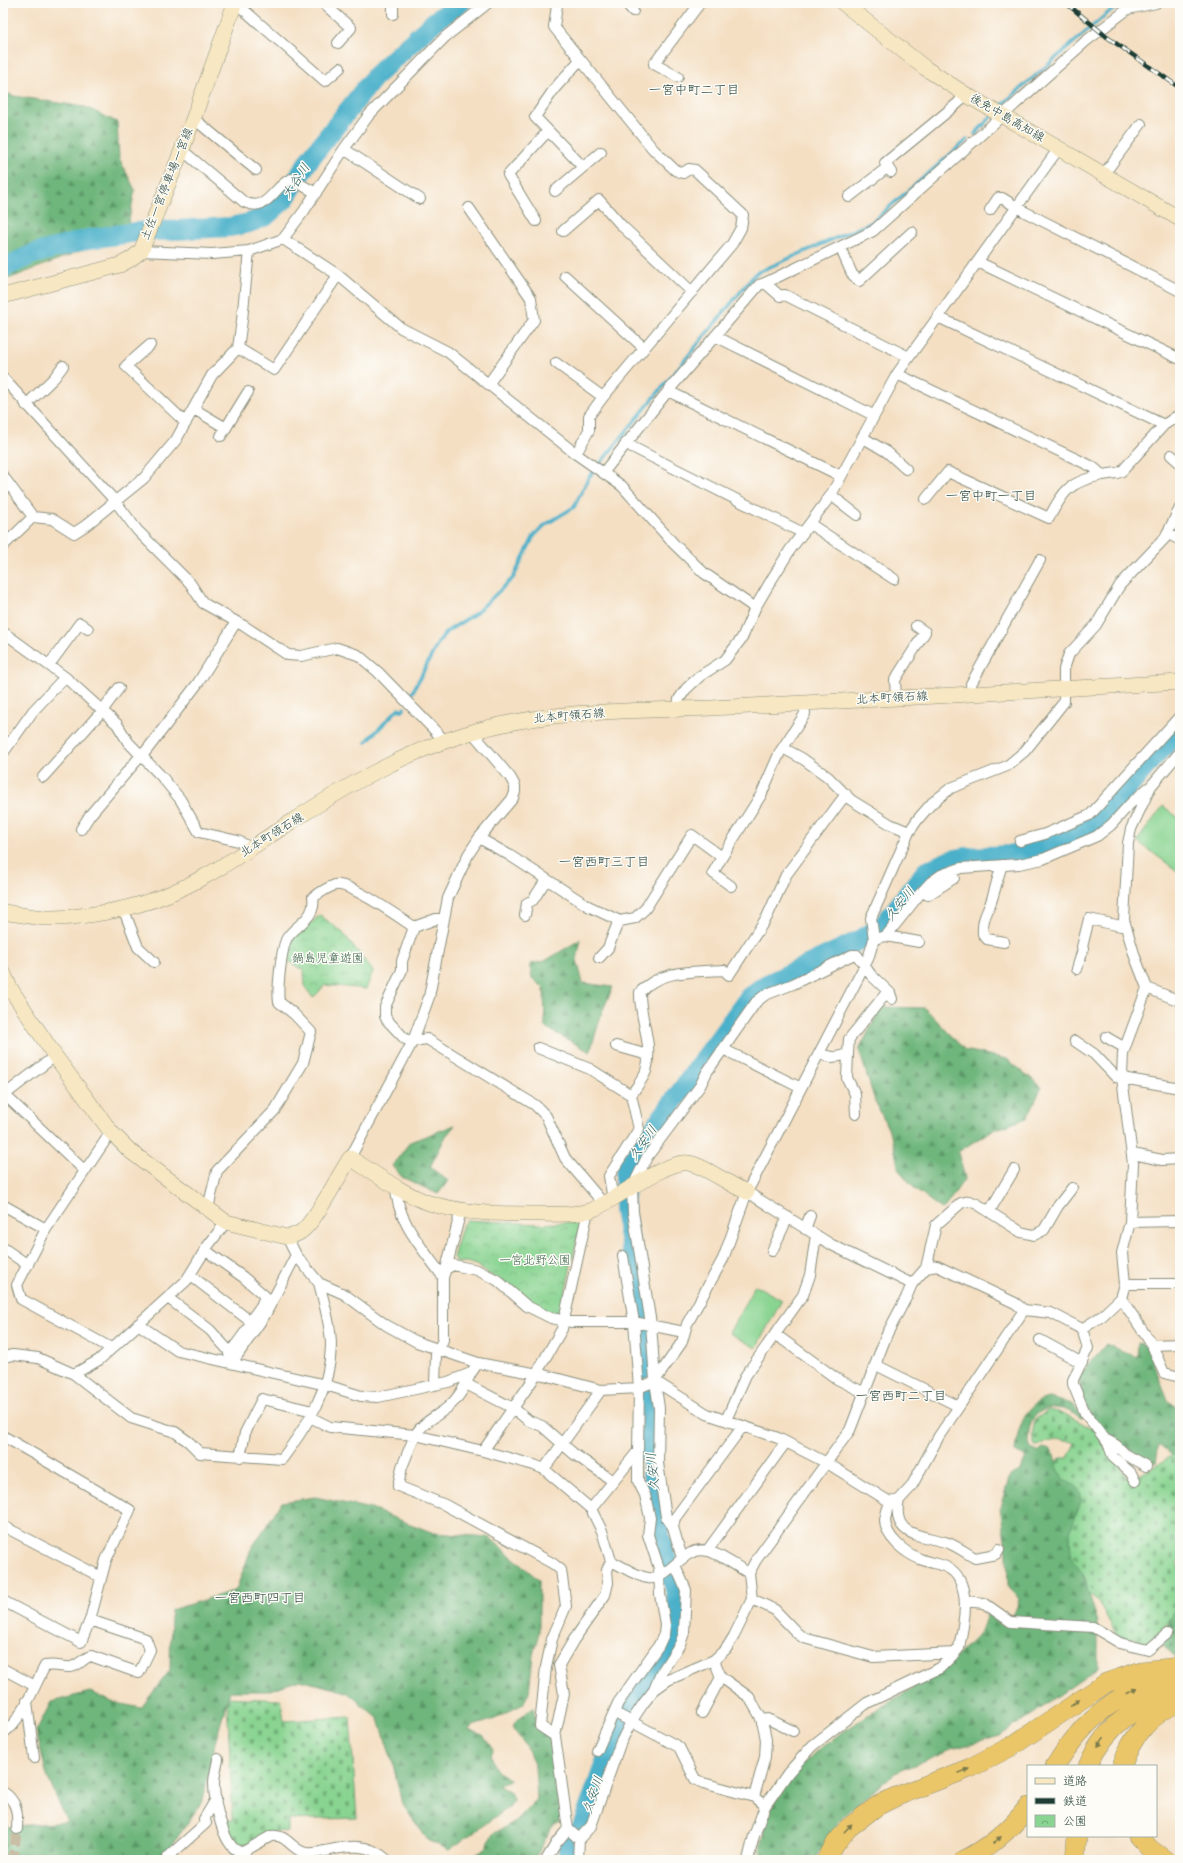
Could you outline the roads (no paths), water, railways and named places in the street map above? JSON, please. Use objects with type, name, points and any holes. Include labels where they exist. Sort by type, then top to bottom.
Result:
[{"type":"highway","points":[[826,1860],[836,1843],[848,1828],[877,1806],[895,1797],[970,1768],[1001,1752],[1037,1731],[1086,1695],[1106,1683],[1141,1671],[1180,1667]]},
{"type":"highway","points":[[1056,1765],[1080,1731],[1113,1702],[1153,1682],[1180,1676]]},
{"type":"highway","points":[[1088,1765],[1099,1744],[1124,1718],[1149,1703],[1180,1694]]},
{"type":"highway","points":[[1122,1765],[1131,1744],[1146,1724],[1156,1715],[1180,1702]]},
{"type":"highway","points":[[964,1860],[983,1851],[1001,1838],[1027,1808]]},
{"type":"highway","points":[[1075,1860],[1077,1837]]},
{"type":"highway","points":[[1139,1837],[1150,1849],[1165,1860]]},
{"type":"main road","name":"土佐一宮停車場一宮線","points":[[3,296],[120,264],[132,259],[141,250],[182,150],[236,3]]},
{"type":"main road","name":"後免中島高知線","points":[[843,3],[925,68],[965,94],[1180,218]]},
{"type":"main road","name":"北本町領石線","points":[[3,912],[46,918],[64,918],[138,905],[199,880],[377,770],[412,753],[444,740],[524,720],[568,714],[678,710],[1180,682]]},
{"type":"main road","points":[[3,972],[10,988],[55,1056],[111,1132],[130,1151],[226,1222],[287,1236],[295,1235],[302,1231],[311,1220],[350,1158],[396,1186],[428,1202],[462,1210],[499,1214],[574,1213],[588,1211],[609,1202],[674,1164],[687,1162],[696,1164],[734,1187],[747,1192]]},
{"type":"street","points":[[236,3],[325,82],[340,68]]},
{"type":"street","points":[[323,3],[351,28],[338,43]]},
{"type":"street","points":[[392,14],[393,3]]},
{"type":"street","points":[[141,250],[212,254],[248,251],[283,239],[369,115],[444,37],[488,3]]},
{"type":"street","points":[[555,3],[557,5],[554,26],[653,149],[675,170],[683,173],[689,169],[695,170],[743,215],[741,228],[732,244],[603,397],[589,416],[588,430],[576,454]]},
{"type":"street","points":[[678,77],[654,64],[700,3]]},
{"type":"street","points":[[599,470],[626,442],[759,285],[765,284],[873,231],[889,218],[997,113],[1086,41],[1128,9],[1156,3]]},
{"type":"street","points":[[580,60],[535,116],[582,167]]},
{"type":"street","points":[[849,197],[889,169],[885,163],[958,103],[965,94]]},
{"type":"street","points":[[193,118],[256,170]]},
{"type":"street","points":[[1104,174],[1141,124]]},
{"type":"street","points":[[536,221],[508,175],[548,130]]},
{"type":"street","points":[[678,710],[680,699],[686,689],[700,676],[731,654],[747,630],[755,608],[790,550],[831,495],[873,415],[897,374],[1059,148]]},
{"type":"street","points":[[344,149],[420,199]]},
{"type":"street","points":[[182,150],[244,202],[252,206],[260,205],[267,200],[284,182],[291,179],[316,193]]},
{"type":"street","points":[[555,191],[600,152]]},
{"type":"street","points":[[990,210],[998,198],[1002,198],[1180,291]]},
{"type":"street","points":[[563,231],[599,200],[622,226],[692,292]]},
{"type":"street","points":[[469,208],[531,298],[534,320],[489,383]]},
{"type":"street","points":[[840,247],[852,274],[859,281],[912,232]]},
{"type":"street","points":[[283,239],[338,275],[401,328],[448,352],[489,383],[576,454],[622,486],[674,544],[704,573],[755,608]]},
{"type":"street","points":[[3,476],[33,517],[52,520],[74,533],[116,502],[144,478],[176,440],[212,375],[238,348],[248,251]]},
{"type":"street","points":[[978,262],[1180,359]]},
{"type":"street","points":[[238,348],[274,370],[338,275]]},
{"type":"street","points":[[565,276],[644,348]]},
{"type":"street","points":[[765,284],[780,296],[785,295],[826,314],[909,357]]},
{"type":"street","points":[[938,317],[1164,425]]},
{"type":"street","points":[[715,336],[873,415]]},
{"type":"street","points":[[150,344],[126,366],[186,423]]},
{"type":"street","points":[[556,364],[603,397]]},
{"type":"street","points":[[26,405],[54,378],[63,366]]},
{"type":"street","points":[[897,374],[1093,467],[1102,475]]},
{"type":"street","points":[[3,378],[116,502],[137,530],[190,583],[203,603],[288,655],[301,656],[337,648],[358,655],[378,672],[444,740]]},
{"type":"street","points":[[668,391],[841,476]]},
{"type":"street","points":[[194,408],[223,432],[248,392]]},
{"type":"street","points":[[926,499],[948,472],[1049,518],[1062,493],[1091,477],[1117,474],[1164,425],[1180,414]]},
{"type":"street","points":[[862,437],[887,452],[906,469]]},
{"type":"street","points":[[626,442],[632,447],[803,533]]},
{"type":"street","points":[[1171,455],[1180,463]]},
{"type":"street","points":[[831,495],[857,515]]},
{"type":"street","points":[[287,1236],[296,1255],[319,1283],[344,1294],[400,1334],[478,1363],[536,1374],[601,1390],[639,1388],[655,1381],[682,1342],[684,1332],[723,1259],[747,1192],[820,1053],[864,965],[874,939],[871,918],[910,832],[932,803],[951,788],[1007,766],[1021,756],[1064,702],[1064,669],[1069,654],[1096,625],[1120,585],[1151,554],[1167,533],[1180,508]]},
{"type":"street","points":[[3,546],[33,517]]},
{"type":"street","points":[[810,524],[894,579]]},
{"type":"street","points":[[1167,533],[1180,540]]},
{"type":"street","points":[[972,694],[971,684],[1040,560]]},
{"type":"street","points":[[82,829],[90,815],[142,756],[198,683],[236,622]]},
{"type":"street","points":[[49,665],[80,623],[88,628]]},
{"type":"street","points":[[896,698],[895,680],[925,632],[916,626]]},
{"type":"street","points":[[3,632],[65,677],[118,724],[128,742],[162,777],[180,799],[199,832],[238,842],[251,848]]},
{"type":"street","points":[[3,753],[34,711],[65,677]]},
{"type":"street","points":[[43,777],[102,711],[119,688]]},
{"type":"street","points":[[730,886],[713,873],[761,795],[783,748],[804,714],[804,703]]},
{"type":"street","points":[[1020,841],[1045,834],[1090,815],[1151,746],[1180,716]]},
{"type":"street","points":[[350,1158],[413,1041],[429,997],[448,898],[468,855],[479,838],[513,798],[515,792],[515,786],[472,732]]},
{"type":"street","points":[[783,748],[816,768],[851,800],[890,824],[910,832]]},
{"type":"street","points":[[886,936],[922,892],[941,875],[954,869],[1025,863],[1043,859],[1097,836],[1151,786],[1180,752]]},
{"type":"street","points":[[1082,1329],[1102,1316],[1121,1298],[1125,1284],[1122,1253],[1130,1222],[1133,1154],[1122,1077],[1125,1048],[1147,988],[1134,956],[1125,925],[1124,913],[1128,843],[1131,830],[1151,786]]},
{"type":"street","points":[[609,1202],[610,1176],[639,1129],[631,1095],[645,1071],[648,1055],[647,1034],[640,992],[647,984],[675,973],[724,970],[729,975],[767,917],[786,875],[846,794]]},
{"type":"street","points":[[599,958],[608,948],[617,925],[620,922],[635,918],[645,909],[692,835],[722,857]]},
{"type":"street","points":[[479,838],[509,855],[588,906],[620,922]]},
{"type":"street","points":[[1002,865],[995,885],[992,900],[984,916],[983,934],[987,939],[1004,942]]},
{"type":"street","points":[[922,892],[928,895],[954,878]]},
{"type":"street","points":[[525,915],[527,903],[533,900],[546,880]]},
{"type":"street","points":[[208,1208],[217,1171],[275,1110],[303,1063],[311,1032],[294,1014],[279,1002],[277,992],[286,939],[312,910],[314,902],[313,896],[336,885],[342,886],[374,900],[414,927]]},
{"type":"street","points":[[123,908],[138,948],[154,962]]},
{"type":"street","points":[[414,927],[436,919],[443,919]]},
{"type":"street","points":[[1077,969],[1089,920],[1120,926],[1125,925]]},
{"type":"street","points":[[414,927],[402,961],[402,970],[385,1007],[387,1020],[404,1039],[413,1041],[426,1039],[535,1105],[546,1116],[565,1158],[609,1202]]},
{"type":"street","points":[[874,939],[886,936],[919,942]]},
{"type":"street","points":[[673,1527],[666,1517],[658,1463],[659,1408],[655,1381],[651,1324],[633,1212],[632,1188],[647,1157],[700,1086],[749,1010],[765,995],[793,984],[852,954],[857,955],[871,975],[890,995],[850,1039],[847,1078],[855,1094],[856,1114]]},
{"type":"street","points":[[1147,988],[1180,1002]]},
{"type":"street","points":[[1106,1037],[1125,1048]]},
{"type":"street","points":[[1075,1041],[1094,1054],[1116,1077],[1180,1088]]},
{"type":"street","points":[[616,1046],[648,1055]]},
{"type":"street","points":[[538,1048],[590,1069],[631,1095]]},
{"type":"street","points":[[723,1049],[801,1088]]},
{"type":"street","points":[[820,1053],[826,1058],[839,1057],[848,1054]]},
{"type":"street","points":[[55,1056],[4,1095],[85,1171]]},
{"type":"street","points":[[841,1087],[847,1078]]},
{"type":"street","points":[[111,1132],[46,1230],[17,1285],[21,1299],[111,1348]]},
{"type":"street","points":[[1133,1154],[1162,1160],[1180,1159]]},
{"type":"street","points":[[989,1212],[1014,1170]]},
{"type":"street","points":[[396,1186],[396,1199],[407,1226],[445,1273]]},
{"type":"street","points":[[654,1690],[668,1680],[714,1660],[726,1649],[734,1636],[752,1599],[749,1573],[756,1560],[850,1430],[888,1334],[912,1284],[926,1268],[936,1225],[964,1202],[974,1202],[1020,1232],[1034,1235],[1044,1230],[1058,1206],[1072,1188]]},
{"type":"street","points":[[747,1192],[832,1245],[912,1284]]},
{"type":"street","points":[[3,1205],[46,1230]]},
{"type":"street","points":[[435,1385],[436,1354],[443,1340],[445,1273],[462,1210]]},
{"type":"street","points":[[483,1451],[536,1374],[562,1329],[588,1211]]},
{"type":"street","points":[[805,1229],[810,1216]]},
{"type":"street","points":[[772,1251],[788,1217]]},
{"type":"street","points":[[1130,1222],[1180,1221]]},
{"type":"street","points":[[74,1374],[99,1360],[186,1281],[205,1250],[226,1222]]},
{"type":"street","points":[[726,1420],[746,1375],[803,1295],[807,1285],[816,1235]]},
{"type":"street","points":[[3,1248],[28,1265]]},
{"type":"street","points":[[205,1250],[243,1277],[265,1296],[262,1306],[250,1321],[250,1325],[230,1359]]},
{"type":"street","points":[[230,1359],[265,1315],[296,1255]]},
{"type":"street","points":[[597,1751],[615,1713],[618,1703],[659,1646],[664,1634],[665,1625],[661,1574],[648,1535],[650,1518],[645,1495],[638,1481],[639,1388],[634,1322],[623,1256]]},
{"type":"street","points":[[445,1273],[453,1265],[477,1270],[497,1280],[527,1306],[551,1318],[564,1321],[634,1322],[651,1324],[684,1332]]},
{"type":"street","points":[[926,1268],[937,1266],[1015,1304],[1024,1310],[1051,1313],[1082,1329],[1088,1348],[1073,1384],[1085,1413],[1107,1440],[1113,1457],[1131,1473],[1135,1481]]},
{"type":"street","points":[[190,1275],[250,1321]]},
{"type":"street","points":[[3,1358],[13,1355],[38,1358],[74,1374],[130,1418],[175,1432],[190,1442],[200,1453],[282,1459],[295,1442],[321,1400],[326,1385],[331,1346],[319,1283]]},
{"type":"street","points":[[1125,1284],[1180,1284]]},
{"type":"street","points":[[168,1298],[210,1330],[228,1350],[230,1359]]},
{"type":"street","points":[[1121,1298],[1152,1344],[1164,1373],[1180,1377]]},
{"type":"street","points":[[748,1860],[754,1836],[765,1806],[788,1773],[812,1746],[834,1727],[867,1703],[940,1668],[959,1648],[966,1609],[960,1580],[955,1572],[943,1565],[920,1559],[906,1550],[892,1538],[887,1530],[885,1519],[894,1501],[917,1477],[939,1436],[958,1406],[1024,1310]]},
{"type":"street","points":[[138,1324],[178,1351],[230,1359],[361,1396],[378,1397],[448,1382],[471,1373]]},
{"type":"street","points":[[210,1330],[215,1330],[232,1341]]},
{"type":"street","points":[[775,1334],[837,1379],[865,1393]]},
{"type":"street","points":[[1040,1340],[1082,1363]]},
{"type":"street","points":[[1152,1344],[1180,1344]]},
{"type":"street","points":[[478,1363],[456,1400],[447,1408],[420,1426],[414,1435],[402,1467],[398,1486],[451,1509],[552,1563],[561,1570],[566,1606],[552,1639],[540,1726],[555,1736]]},
{"type":"street","points":[[876,1364],[958,1406]]},
{"type":"street","points":[[655,1381],[707,1414],[786,1442],[827,1463],[894,1501],[901,1525],[910,1532],[930,1540],[946,1542],[975,1558],[996,1554],[999,1549]]},
{"type":"street","points":[[466,1384],[513,1408],[529,1421],[542,1426],[574,1454],[613,1481]]},
{"type":"street","points":[[544,1469],[601,1390]]},
{"type":"street","points":[[240,1456],[245,1433],[262,1399],[312,1414],[330,1427],[414,1435],[483,1451],[534,1465],[544,1469],[591,1509],[602,1531],[611,1561],[607,1570],[608,1583],[606,1595],[573,1641],[559,1665],[564,1694],[555,1736],[568,1829],[579,1839]]},
{"type":"street","points":[[578,1860],[579,1839],[591,1826],[620,1744],[631,1722],[654,1690],[661,1673],[680,1644],[684,1633],[686,1590],[678,1562],[673,1527],[675,1518],[743,1426]]},
{"type":"street","points":[[3,1436],[130,1510],[106,1560],[90,1620],[81,1642],[3,1601]]},
{"type":"street","points":[[1107,1440],[1116,1445],[1126,1455],[1146,1466]]},
{"type":"street","points":[[707,1551],[786,1442]]},
{"type":"street","points":[[591,1509],[638,1451]]},
{"type":"street","points":[[3,1526],[101,1577]]},
{"type":"street","points":[[611,1561],[648,1578],[661,1574],[692,1552],[707,1551],[749,1573]]},
{"type":"street","points":[[752,1599],[775,1610],[798,1634],[804,1638],[873,1657],[955,1653]]},
{"type":"street","points":[[965,1601],[984,1603],[1011,1622],[1093,1627],[1120,1643],[1148,1650],[1167,1634]]},
{"type":"street","points":[[3,1733],[10,1728],[27,1701],[45,1666],[56,1664],[70,1667],[78,1665],[84,1658],[91,1656],[139,1673],[150,1650],[146,1639],[90,1620]]},
{"type":"street","points":[[714,1660],[721,1677],[749,1696],[762,1722],[766,1749],[754,1797]]},
{"type":"street","points":[[3,1668],[35,1686]]},
{"type":"street","points":[[702,1712],[721,1677]]},
{"type":"street","points":[[27,1701],[34,1758]]},
{"type":"street","points":[[615,1713],[679,1747],[695,1779],[703,1783],[754,1797],[765,1806]]},
{"type":"street","points":[[762,1722],[768,1719],[793,1731]]},
{"type":"street","points":[[218,1759],[214,1782],[216,1799],[226,1839],[231,1847],[239,1852],[248,1850],[271,1836],[276,1835],[288,1840],[299,1851],[306,1853],[350,1846],[360,1846],[371,1849],[387,1860]]},
{"type":"street","points":[[3,1792],[12,1799],[18,1811],[17,1829]]},
{"type":"street","points":[[168,1858],[206,1823],[204,1819],[216,1799]]},
{"type":"street","points":[[546,1860],[557,1842],[568,1829]]},
{"type":"waterway","name":"大谷川","points":[[3,268],[33,254],[88,239],[137,232],[230,227],[249,223],[266,216],[285,199],[309,160],[376,75],[435,21],[461,3]]},
{"type":"waterway","points":[[998,108],[1109,12],[1127,3]]},
{"type":"waterway","points":[[975,134],[993,115]]},
{"type":"waterway","points":[[412,693],[438,643],[446,632],[476,613],[513,578],[534,536],[545,525],[574,507],[589,477],[756,273],[872,222],[967,140]]},
{"type":"waterway","points":[[366,742],[399,708],[402,711],[404,708]]},
{"type":"waterway","name":"久安川","points":[[568,1860],[568,1847],[582,1827],[618,1726],[631,1703],[668,1652],[676,1634],[678,1616],[676,1593],[659,1532],[650,1455],[650,1401],[646,1369],[643,1313],[624,1210],[625,1175],[628,1164],[749,997],[765,985],[860,940],[884,924],[926,871],[951,860],[966,857],[1009,855],[1030,850],[1072,836],[1094,825],[1107,813],[1151,760],[1180,730]]},
{"type":"tunnel","points":[[13,1860],[17,1829]]},
{"type":"railway","points":[[1066,3],[1107,37],[1180,88]]},
{"type":"district","name":"一宮中町二丁目","points":[[694,90]]},
{"type":"district","name":"一宮中町一丁目","points":[[991,496]]},
{"type":"district","name":"一宮西町三丁目","points":[[604,862]]},
{"type":"district","name":"一宮西町二丁目","points":[[901,1396]]},
{"type":"district","name":"一宮西町四丁目","points":[[260,1598]]},
{"type":"park label","name":"鍋島児童遊園","points":[[328,958]]},
{"type":"park label","name":"一宮北野公園","points":[[535,1260]]}]
